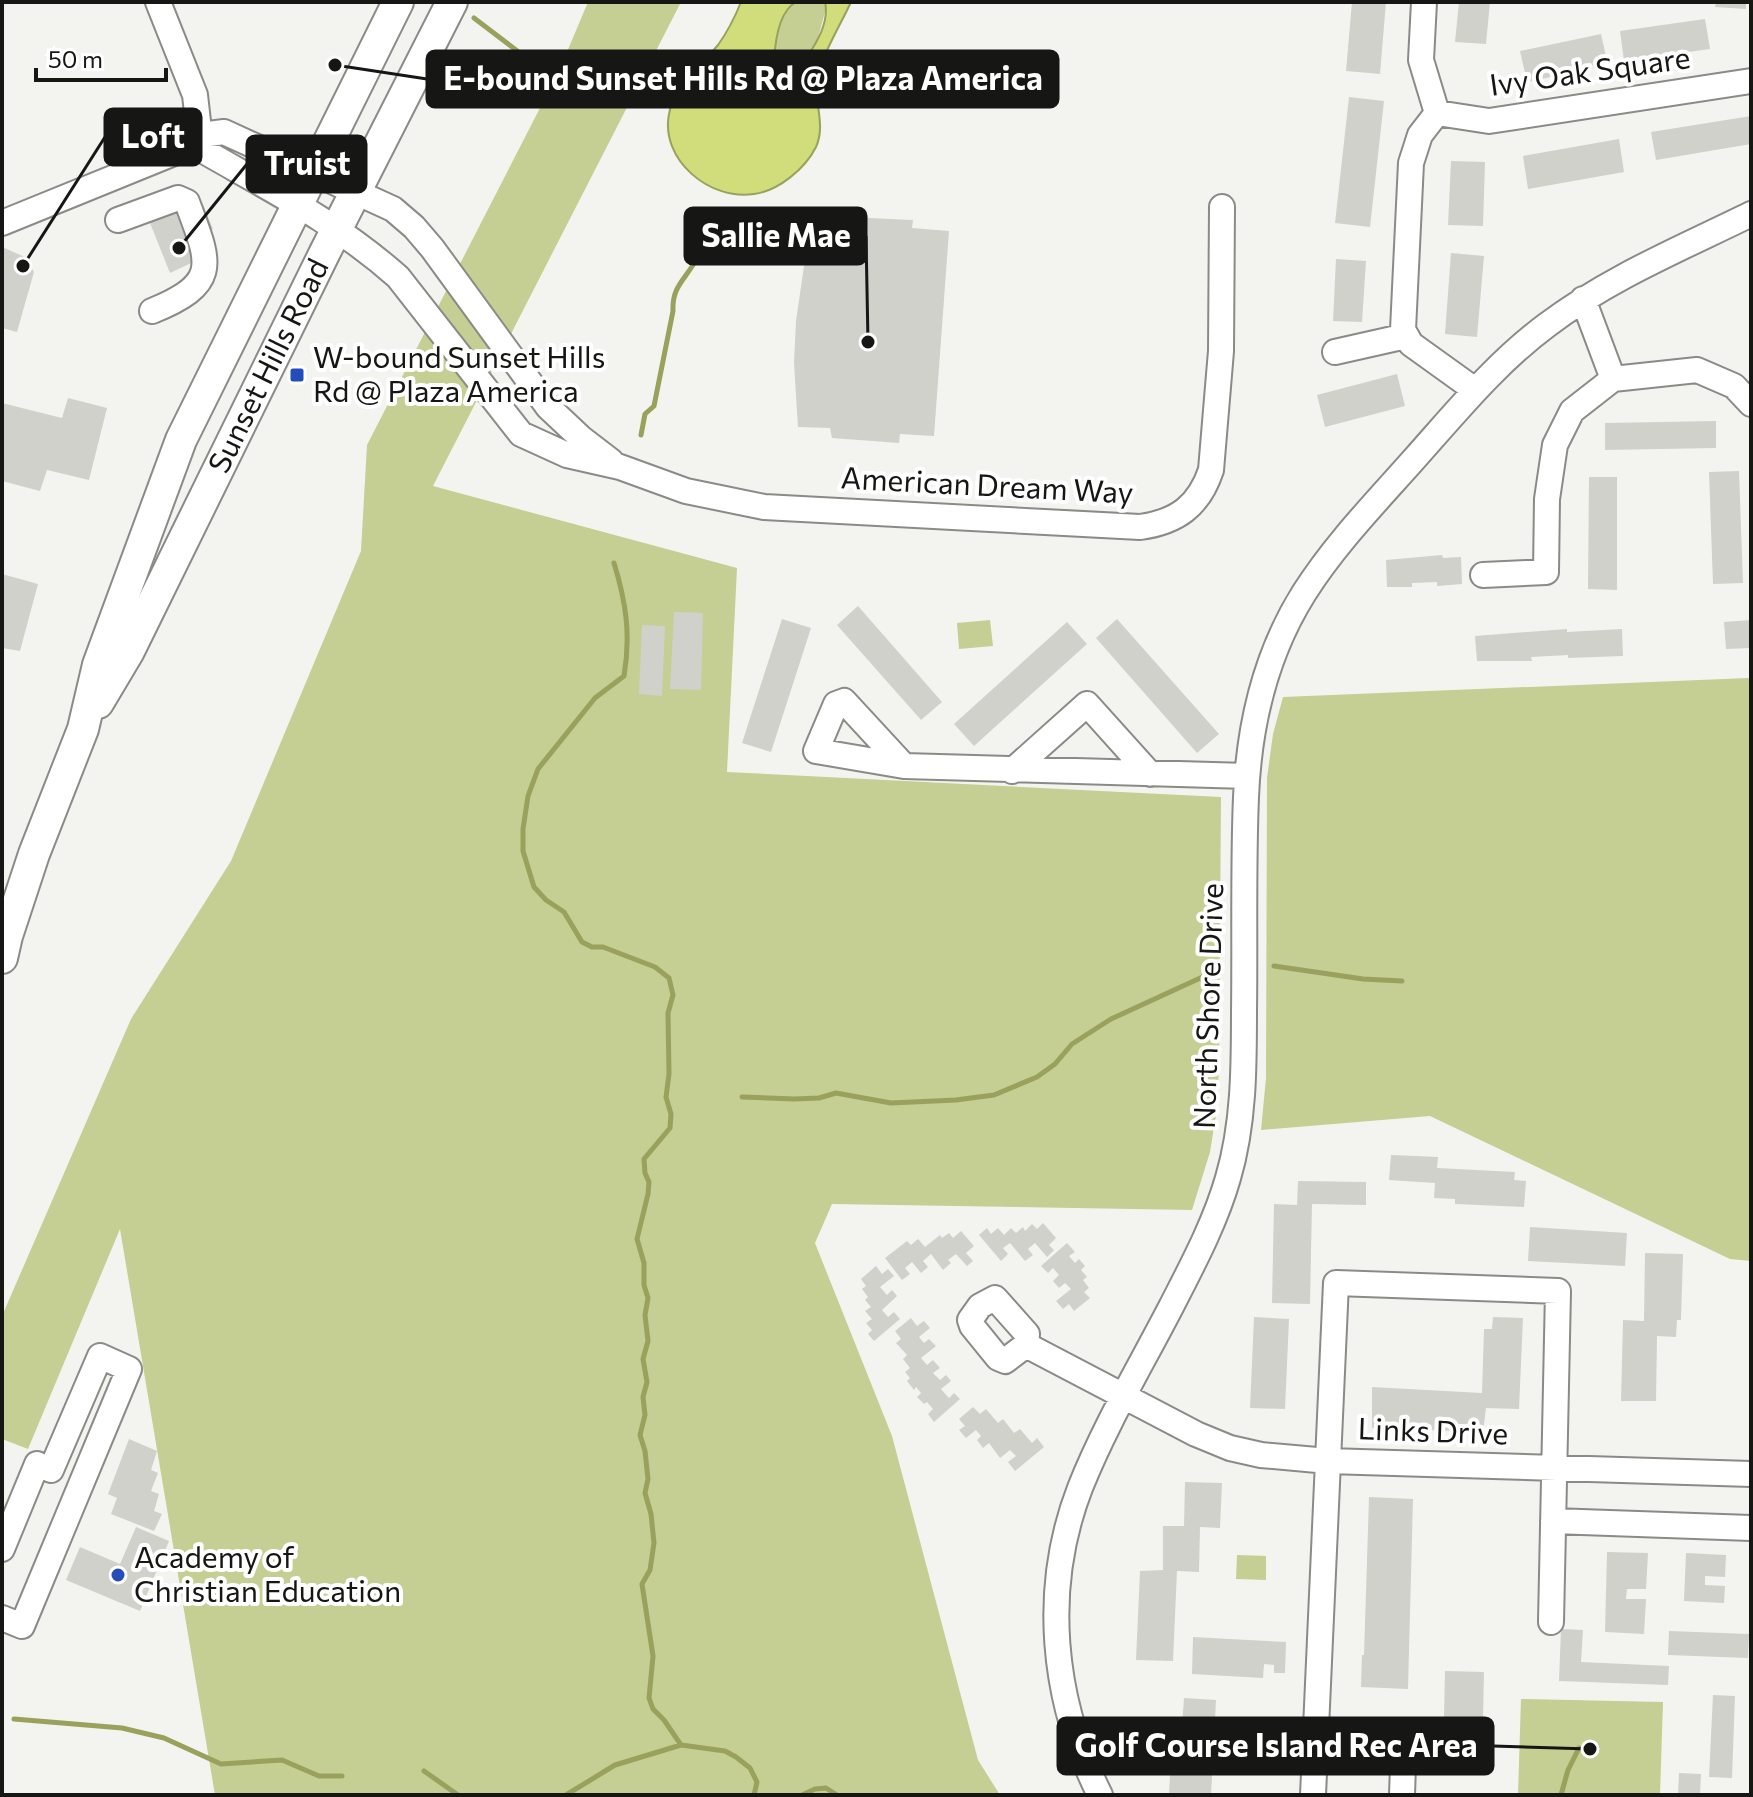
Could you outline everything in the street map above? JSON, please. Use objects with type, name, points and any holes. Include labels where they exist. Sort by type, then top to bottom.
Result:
[{"type":"main road","name":"Sunset Hills Road","points":[[2,958],[29,867],[83,729],[98,665],[181,440],[398,2]]},
{"type":"main road","name":"Sunset Hills Road","points":[[83,729],[129,651],[452,2]]},
{"type":"street","points":[[158,2],[188,76],[205,145],[299,203],[398,277],[521,434],[567,455],[620,467]]},
{"type":"street","points":[[1424,2],[1421,60],[1437,113],[1420,135],[1411,163],[1403,330],[1411,344],[1475,390]]},
{"type":"street","points":[[188,76],[231,135]]},
{"type":"street","name":"Ivy Oak Square","points":[[1437,113],[1489,121],[1751,81]]},
{"type":"street","points":[[2,223],[163,157],[190,148],[202,150],[217,131],[231,135],[393,209],[414,227],[548,407],[564,424],[620,467]]},
{"type":"street","points":[[118,220],[178,198],[187,202],[206,253],[202,276],[190,293],[180,300],[152,311]]},
{"type":"street","name":"American Dream Way","points":[[620,467],[686,491],[764,507],[1140,527],[1168,522],[1195,503],[1211,470],[1221,351],[1222,207]]},
{"type":"street","name":"North Shore Drive","points":[[1100,1795],[1078,1746],[1065,1703],[1058,1660],[1056,1603],[1061,1559],[1071,1514],[1093,1460],[1205,1240],[1225,1190],[1236,1144],[1244,1061],[1247,776],[1249,747],[1268,667],[1302,596],[1334,550],[1475,390],[1534,335],[1583,299],[1751,214]]},
{"type":"street","points":[[1583,299],[1613,379]]},
{"type":"street","points":[[1335,352],[1406,336]]},
{"type":"street","points":[[1483,575],[1546,572],[1547,499],[1555,445],[1572,411],[1613,379],[1697,370],[1734,386],[1751,404]]},
{"type":"street","points":[[1012,771],[1087,704],[1150,774]]},
{"type":"street","points":[[904,766],[1247,776]]},
{"type":"street","points":[[1313,1795],[1336,1283],[1558,1291],[1551,1622]]},
{"type":"street","name":"Links Drive","points":[[1026,1345],[1196,1434],[1230,1448],[1261,1455],[1328,1461],[1751,1474]]},
{"type":"street","points":[[2,1549],[100,1356],[129,1369],[22,1626],[2,1618]]},
{"type":"street","points":[[1553,1521],[1751,1528]]},
{"type":"street","points":[[1316,1732],[1404,1735],[1402,1795]]},
{"type":"shaded area","points":[[588,2],[681,2],[433,486],[737,568],[727,772],[1221,797],[1216,1115],[1210,1152],[1192,1210],[832,1204],[815,1243],[892,1436],[978,1760],[1000,1795],[215,1795],[120,1229],[28,1449],[2,1439],[2,1316],[131,1019],[231,861],[361,551],[367,445],[559,71]]},
{"type":"shaded area","points":[[741,2],[796,2],[781,20],[774,53],[774,61],[790,78],[796,76],[817,41],[825,22],[825,2],[851,2],[819,71],[820,130],[816,147],[790,178],[754,194],[721,191],[705,184],[680,161],[668,131],[669,114],[676,94],[718,45]]},
{"type":"shaded area","points":[[796,2],[825,2],[827,5],[816,45],[796,77],[790,78],[774,61],[774,53],[781,20]]},
{"type":"shaded area","points":[[990,620],[993,646],[959,649],[957,623]]},
{"type":"shaded area","points":[[1751,680],[1751,1261],[1730,1259],[1430,1116],[1261,1130],[1266,1078],[1267,778],[1273,734],[1283,697]]},
{"type":"shaded area","points":[[1237,1555],[1266,1556],[1266,1580],[1236,1579]]},
{"type":"shaded area","points":[[1521,1699],[1663,1702],[1660,1795],[1518,1795]]},
{"type":"building","points":[[1352,2],[1386,2],[1380,74],[1346,71]]},
{"type":"building","points":[[1459,2],[1490,2],[1486,44],[1455,42]]},
{"type":"building","points":[[1716,2],[1746,2],[1746,9],[1715,7]]},
{"type":"building","points":[[1705,19],[1710,49],[1624,61],[1620,31]]},
{"type":"building","points":[[1601,34],[1608,65],[1527,82],[1520,51]]},
{"type":"building","points":[[1349,97],[1384,101],[1370,227],[1335,223]]},
{"type":"building","points":[[1751,116],[1751,144],[1656,160],[1651,132]]},
{"type":"building","points":[[1619,139],[1624,172],[1528,189],[1523,156]]},
{"type":"building","points":[[1451,161],[1485,162],[1483,226],[1448,225]]},
{"type":"building","points":[[202,202],[213,229],[194,237],[202,258],[170,273],[150,223]]},
{"type":"building","points":[[846,217],[913,220],[912,228],[949,231],[934,436],[900,434],[899,443],[832,438],[830,428],[798,427],[794,363],[796,321],[810,225],[843,227]]},
{"type":"building","points":[[2,247],[25,257],[34,272],[17,332],[2,328]]},
{"type":"building","points":[[1451,253],[1484,256],[1477,337],[1445,334]]},
{"type":"building","points":[[1336,259],[1366,261],[1362,322],[1333,321]]},
{"type":"building","points":[[1397,374],[1405,406],[1325,427],[1317,395]]},
{"type":"building","points":[[68,398],[107,408],[89,480],[47,470],[40,491],[2,481],[2,403],[62,418]]},
{"type":"building","points":[[1716,421],[1716,448],[1605,450],[1605,423]]},
{"type":"building","points":[[1739,471],[1743,583],[1713,584],[1709,472]]},
{"type":"building","points":[[1589,477],[1617,477],[1617,590],[1588,589]]},
{"type":"building","points":[[1442,555],[1443,558],[1461,557],[1462,584],[1437,586],[1437,582],[1412,583],[1412,587],[1387,587],[1386,560]]},
{"type":"building","points":[[2,574],[38,584],[20,651],[2,648]]},
{"type":"building","points":[[858,606],[942,702],[921,720],[837,625]]},
{"type":"building","points":[[674,612],[703,613],[701,690],[670,689]]},
{"type":"building","points":[[782,619],[811,628],[771,752],[742,743]]},
{"type":"building","points":[[1117,619],[1219,734],[1197,753],[1096,638]]},
{"type":"building","points":[[1751,620],[1751,648],[1726,649],[1724,622]]},
{"type":"building","points":[[1067,622],[1087,644],[974,746],[954,724]]},
{"type":"building","points":[[642,625],[665,626],[662,696],[639,694]]},
{"type":"building","points":[[1567,629],[1567,632],[1622,629],[1623,656],[1568,658],[1568,655],[1531,657],[1532,661],[1477,661],[1475,636]]},
{"type":"building","points":[[1391,1155],[1438,1157],[1437,1168],[1515,1172],[1514,1180],[1526,1181],[1524,1207],[1455,1204],[1455,1199],[1434,1198],[1435,1183],[1389,1180]]},
{"type":"building","points":[[1298,1181],[1366,1182],[1366,1205],[1312,1204],[1310,1304],[1272,1303],[1274,1204],[1297,1205]]},
{"type":"building","points":[[1043,1223],[1056,1238],[1049,1245],[1054,1250],[1047,1257],[1035,1243],[1028,1249],[1033,1255],[1025,1261],[1010,1243],[1003,1248],[1008,1254],[1001,1261],[979,1235],[987,1228],[991,1234],[998,1228],[1004,1235],[1011,1228],[1016,1233],[1023,1227],[1025,1231],[1032,1224],[1037,1229]]},
{"type":"building","points":[[1530,1227],[1627,1233],[1625,1266],[1528,1261]]},
{"type":"building","points":[[961,1231],[974,1246],[966,1253],[973,1261],[967,1266],[956,1254],[948,1260],[951,1263],[943,1270],[931,1254],[923,1261],[928,1267],[921,1273],[912,1262],[905,1268],[910,1274],[902,1280],[885,1258],[907,1241],[911,1245],[918,1239],[925,1247],[940,1235],[942,1238],[949,1233],[953,1238]]},
{"type":"building","points":[[1067,1243],[1075,1252],[1069,1256],[1075,1263],[1079,1259],[1085,1266],[1081,1270],[1087,1277],[1083,1280],[1089,1288],[1084,1292],[1090,1298],[1074,1311],[1069,1304],[1063,1309],[1056,1301],[1071,1289],[1065,1283],[1059,1288],[1053,1281],[1059,1275],[1053,1268],[1048,1273],[1041,1266]]},
{"type":"building","points":[[1645,1253],[1683,1254],[1681,1320],[1677,1320],[1676,1337],[1657,1336],[1656,1401],[1621,1401],[1623,1320],[1644,1321]]},
{"type":"building","points":[[876,1266],[882,1274],[888,1269],[894,1276],[880,1287],[887,1295],[892,1290],[897,1296],[882,1310],[888,1317],[894,1312],[900,1319],[874,1341],[868,1334],[872,1330],[866,1323],[872,1319],[865,1311],[871,1307],[865,1300],[868,1297],[862,1289],[866,1286],[861,1279]]},
{"type":"building","points":[[1254,1317],[1289,1319],[1285,1409],[1250,1408]]},
{"type":"building","points":[[1493,1317],[1523,1318],[1519,1409],[1486,1408],[1483,1432],[1372,1428],[1372,1387],[1482,1393],[1484,1329],[1492,1329]]},
{"type":"building","points":[[911,1318],[917,1326],[924,1321],[930,1328],[919,1337],[924,1343],[929,1339],[936,1346],[921,1358],[927,1365],[933,1360],[940,1368],[933,1373],[940,1380],[946,1375],[951,1381],[941,1389],[949,1398],[954,1393],[960,1399],[934,1422],[928,1414],[933,1409],[917,1397],[921,1393],[907,1381],[910,1378],[905,1372],[910,1368],[903,1359],[907,1355],[896,1343],[901,1339],[895,1331]]},
{"type":"building","points":[[973,1407],[980,1414],[986,1409],[998,1423],[1003,1419],[1014,1433],[1020,1429],[1032,1443],[1037,1438],[1044,1447],[1015,1471],[1008,1462],[1016,1456],[1010,1450],[1000,1458],[989,1443],[983,1448],[977,1440],[981,1436],[976,1430],[966,1438],[959,1430],[965,1426],[959,1419]]},
{"type":"building","points":[[129,1439],[157,1451],[151,1470],[158,1473],[151,1491],[159,1494],[154,1511],[162,1514],[154,1531],[111,1514],[117,1498],[108,1494]]},
{"type":"building","points":[[1185,1482],[1222,1483],[1220,1528],[1200,1527],[1199,1572],[1177,1571],[1173,1661],[1136,1660],[1140,1571],[1163,1570],[1163,1526],[1184,1526]]},
{"type":"building","points":[[1369,1497],[1413,1499],[1408,1689],[1361,1687]]},
{"type":"building","points":[[136,1527],[169,1541],[140,1611],[66,1580],[80,1547],[120,1564]]},
{"type":"building","points":[[1607,1552],[1648,1553],[1646,1589],[1627,1589],[1626,1599],[1646,1599],[1644,1634],[1605,1632]]},
{"type":"building","points":[[1686,1553],[1726,1555],[1725,1577],[1705,1576],[1705,1585],[1725,1586],[1724,1603],[1684,1601]]},
{"type":"building","points":[[1561,1629],[1583,1630],[1581,1662],[1669,1666],[1668,1685],[1559,1681]]},
{"type":"building","points":[[1669,1631],[1749,1634],[1748,1658],[1668,1655]]},
{"type":"building","points":[[1193,1637],[1286,1642],[1285,1673],[1274,1673],[1274,1665],[1264,1664],[1263,1678],[1192,1674]]},
{"type":"building","points":[[1445,1671],[1484,1672],[1482,1762],[1443,1761]]},
{"type":"building","points":[[1713,1695],[1735,1696],[1732,1778],[1709,1777]]},
{"type":"building","points":[[1184,1698],[1216,1700],[1211,1795],[1169,1795],[1170,1775],[1175,1775],[1177,1743],[1187,1744],[1188,1726],[1182,1726]]},
{"type":"building","points":[[1679,1773],[1701,1774],[1700,1795],[1678,1795]]},
{"type":"waterway","points":[[474,18],[550,76]]},
{"type":"waterway","points":[[641,435],[645,414],[654,406],[676,291],[695,261],[708,230]]},
{"type":"waterway","points":[[614,563],[626,619],[624,676],[595,698],[538,769],[528,796],[523,851],[534,887],[564,912],[582,942],[655,967],[669,978],[673,995],[668,1013],[669,1074],[666,1097],[671,1114],[670,1128],[644,1159],[648,1194],[637,1239],[644,1263],[644,1285],[648,1298],[645,1315],[648,1341],[643,1359],[647,1382],[640,1435],[645,1451],[648,1479],[645,1493],[654,1543],[650,1570],[642,1584],[653,1656],[649,1698],[653,1709],[681,1745]]},
{"type":"waterway","points":[[1274,966],[1363,979],[1402,981]]},
{"type":"waterway","points":[[742,1097],[819,1098],[836,1093],[891,1103],[994,1095],[1037,1077],[1055,1064],[1072,1044],[1111,1019],[1209,974]]},
{"type":"waterway","points":[[14,1719],[122,1728],[164,1738],[221,1764],[282,1760],[319,1776],[342,1776]]},
{"type":"waterway","points":[[566,1795],[615,1765],[681,1745],[725,1751],[736,1757],[750,1768],[757,1782],[754,1795]]},
{"type":"waterway","points":[[1561,1795],[1568,1770],[1579,1748]]},
{"type":"waterway","points":[[424,1771],[458,1795]]},
{"type":"waterway","points":[[802,1795],[826,1788],[837,1795]]},
{"type":"place","name":"E-bound Sunset Hills Rd @ Plaza America","points":[[335,65]]},
{"type":"place","name":"Truist","points":[[179,248]]},
{"type":"place","name":"Loft","points":[[23,266]]},
{"type":"place","name":"Sallie Mae","points":[[868,342]]},
{"type":"place","name":"W-bound Sunset Hills Rd @ Plaza America","points":[[297,375]]},
{"type":"place","name":"Academy of Christian Education","points":[[118,1575]]},
{"type":"place","name":"Golf Course Island Rec Area","points":[[1590,1749]]}]
